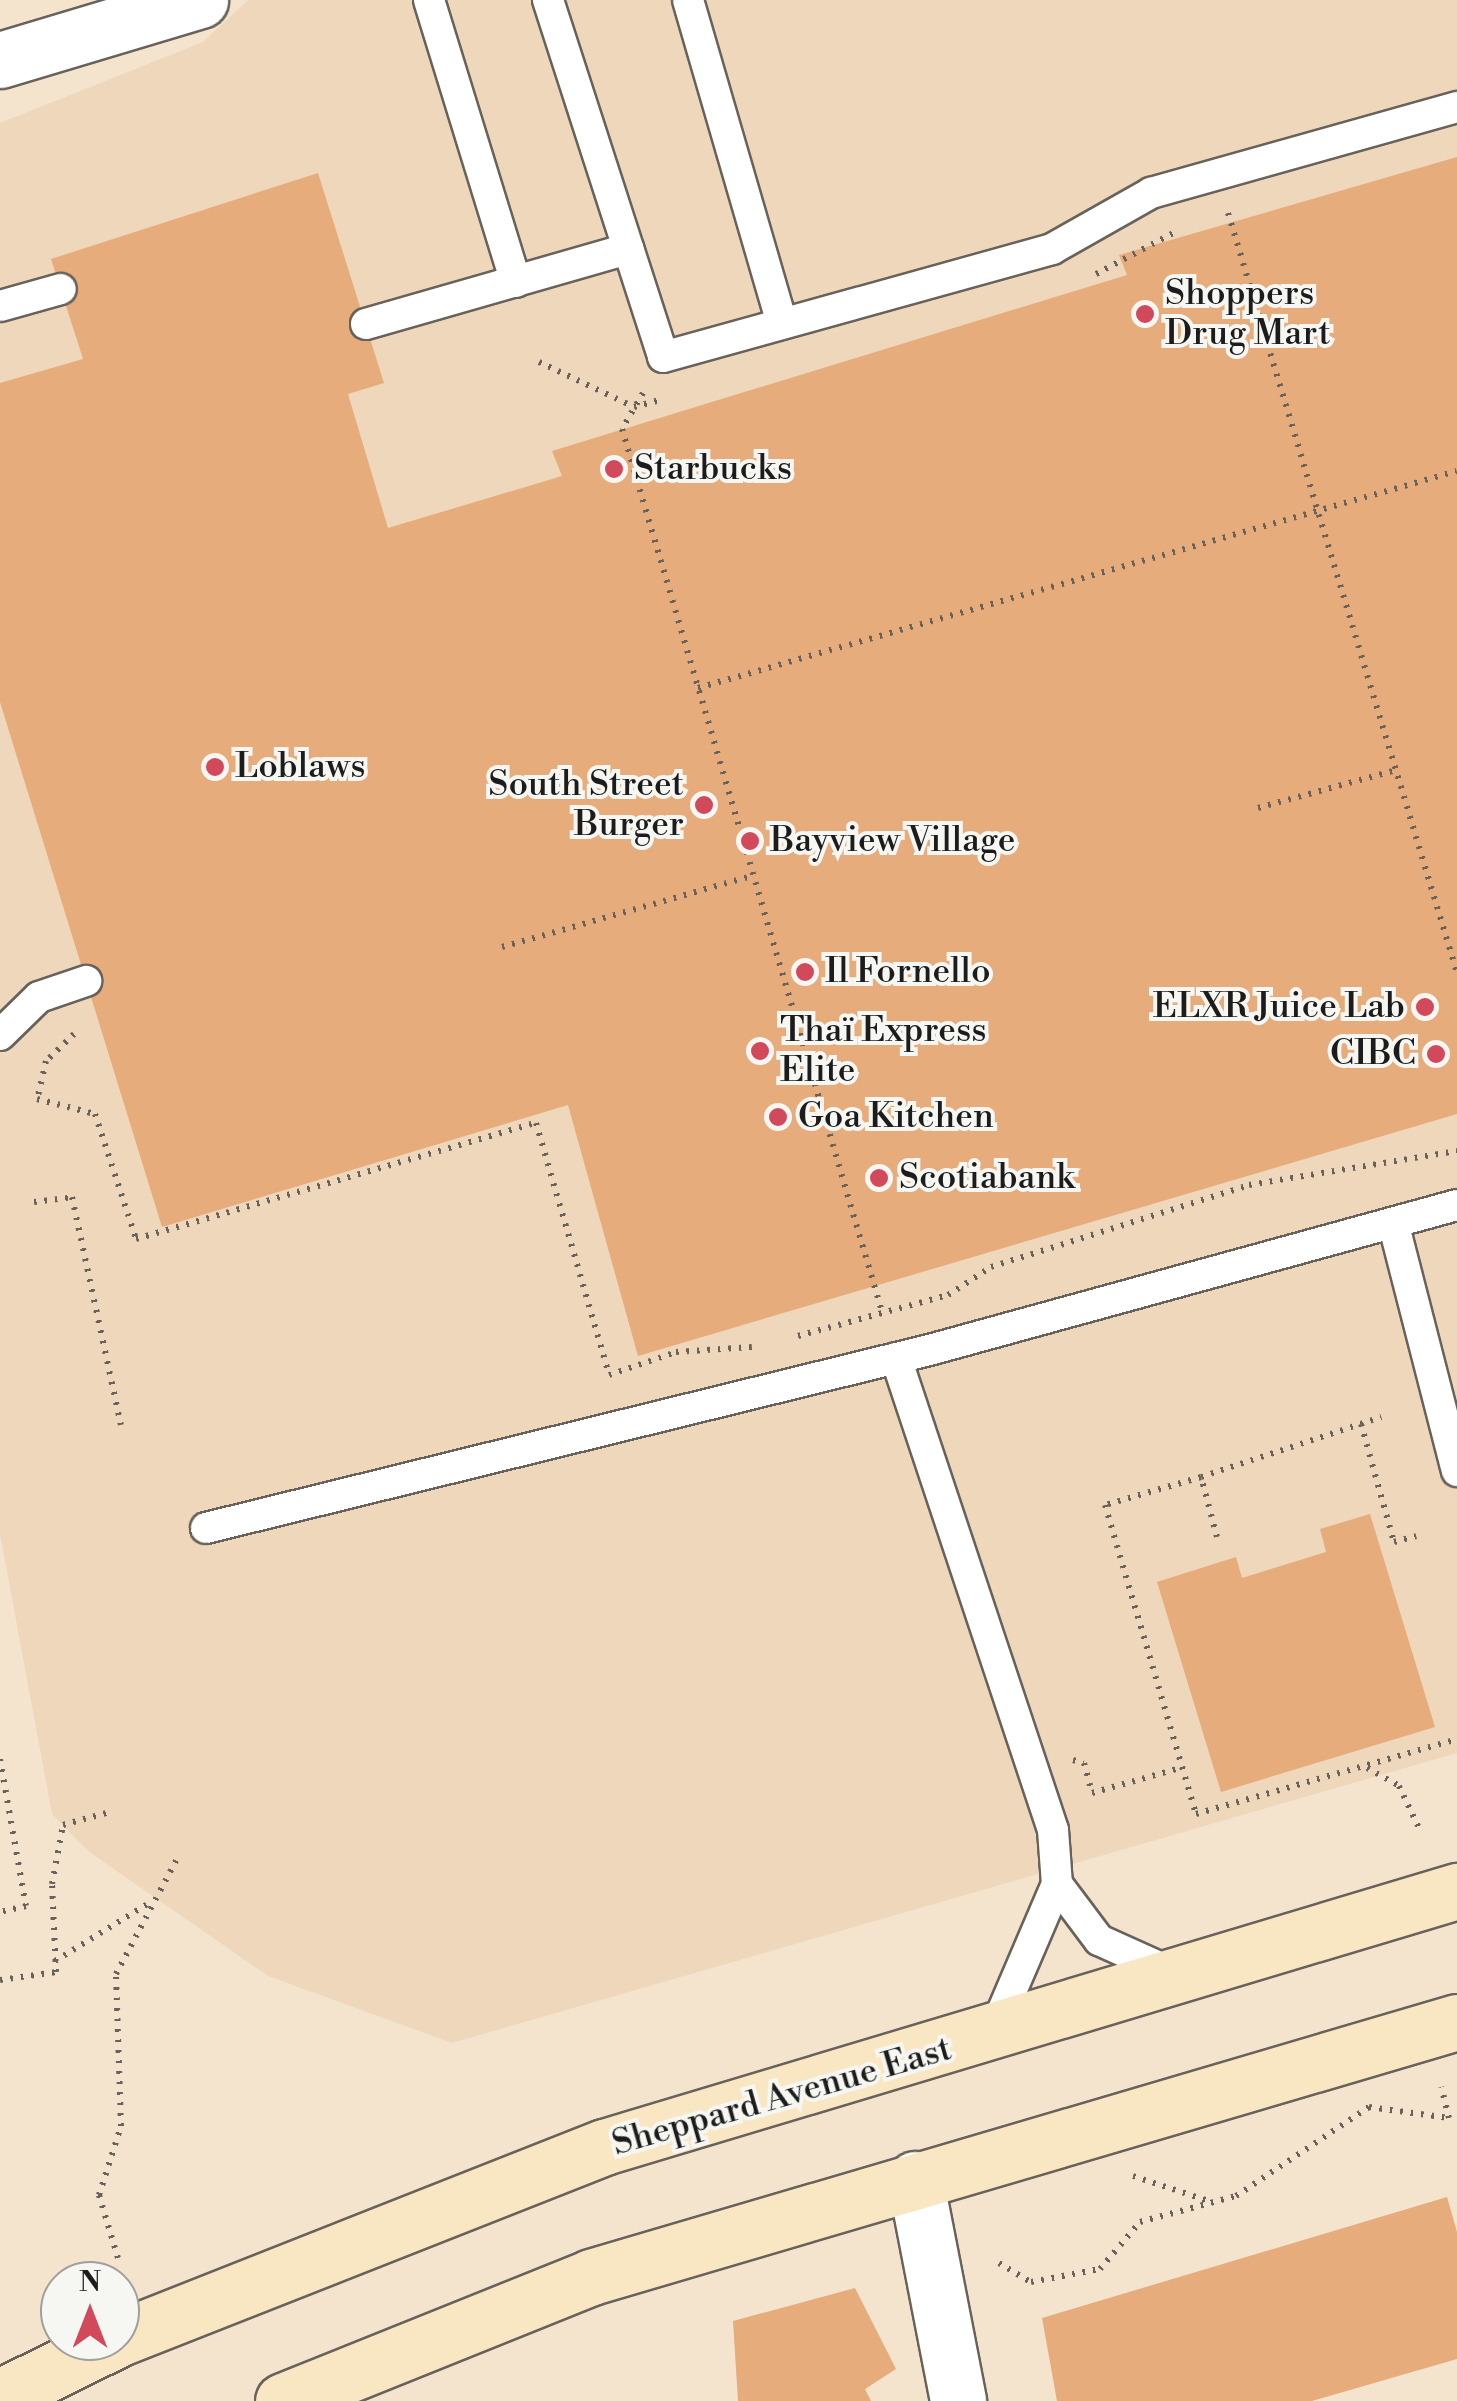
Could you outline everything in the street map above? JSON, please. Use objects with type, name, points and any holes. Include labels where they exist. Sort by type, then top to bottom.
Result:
[{"type":"main road","name":"Sheppard Avenue East","points":[[140,2331],[604,2147],[991,2038],[1457,1890]]},
{"type":"main road","points":[[283,2401],[591,2278],[916,2178],[1457,2022]]},
{"type":"main road","name":"Sheppard Avenue East","points":[[0,2397],[74,2361]]},
{"type":"street","points":[[0,60],[198,0]]},
{"type":"street","points":[[916,2178],[958,2401]]},
{"type":"lane","points":[[429,0],[516,282]]},
{"type":"lane","points":[[548,0],[663,357],[1052,249],[1150,193],[1457,107]]},
{"type":"lane","points":[[688,0],[782,324]]},
{"type":"lane","points":[[366,324],[628,250]]},
{"type":"lane","points":[[0,306],[60,289]]},
{"type":"lane","points":[[0,1035],[39,997],[86,981]]},
{"type":"lane","points":[[206,1528],[896,1358],[1394,1226],[1457,1205]]},
{"type":"lane","points":[[1394,1226],[1457,1471]]},
{"type":"lane","points":[[896,1358],[1053,1830],[1057,1884],[991,2038]]},
{"type":"lane","points":[[1057,1884],[1099,1940],[1131,1962],[1187,1976]]},
{"type":"path","points":[[1212,175],[1457,973]]},
{"type":"path","points":[[663,357],[622,430],[896,1358]]},
{"type":"path","points":[[698,688],[1457,471]]},
{"type":"path","points":[[1258,808],[1396,770]]},
{"type":"path","points":[[502,948],[751,876]]},
{"type":"path","points":[[74,1034],[46,1061],[37,1099],[96,1114],[136,1239],[536,1123],[609,1375],[676,1352],[775,1342]]},
{"type":"path","points":[[792,1337],[948,1295],[991,1267],[1248,1185],[1457,1151]]},
{"type":"path","points":[[34,1202],[72,1197],[120,1425]]},
{"type":"path","points":[[1381,1417],[1104,1505],[1196,1814],[1367,1768],[1457,1738]]},
{"type":"path","points":[[1361,1424],[1394,1542],[1416,1536]]},
{"type":"path","points":[[1201,1477],[1217,1537]]},
{"type":"path","points":[[1061,1771],[1078,1756],[1092,1793],[1180,1768]]},
{"type":"path","points":[[0,1758],[26,1906],[0,1912]]},
{"type":"path","points":[[1367,1768],[1398,1786],[1419,1828]]},
{"type":"path","points":[[0,1980],[56,1972],[52,1884],[63,1825],[110,1812]]},
{"type":"path","points":[[118,2258],[99,2196],[120,2126],[116,1974],[150,1902],[178,1858]]},
{"type":"path","points":[[55,1957],[150,1902]]},
{"type":"path","points":[[999,2263],[1031,2282],[1064,2282],[1100,2269],[1140,2222],[1207,2200],[1236,2196],[1368,2107],[1449,2118],[1441,2087]]},
{"type":"path","points":[[1132,2175],[1207,2200]]},
{"type":"shaded area","name":"Bayview Village","points":[[248,0],[1457,0],[1457,1753],[452,2043],[268,1976],[88,1851],[52,1814],[0,1534],[0,123],[203,42]]},
{"type":"building","name":"Bayview Village","points":[[1457,157],[1457,1114],[638,1356],[568,1105],[162,1227],[0,702],[0,383],[83,359],[51,259],[318,173],[384,383],[348,394],[388,528],[562,476],[552,451],[1127,275],[1119,255]]},
{"type":"building","points":[[1370,1514],[1435,1727],[1221,1792],[1157,1582],[1236,1557],[1242,1578],[1326,1552],[1320,1529]]},
{"type":"building","points":[[1447,2197],[1457,2232],[1457,2359],[1312,2401],[1057,2401],[1042,2318]]},
{"type":"building","points":[[855,2288],[896,2369],[865,2389],[871,2401],[738,2401],[733,2321]]},
{"type":"place","name":"Shoppers Drug Mart","points":[[1145,314]]},
{"type":"place","name":"Starbucks","points":[[614,469]]},
{"type":"place","name":"Loblaws","points":[[215,767]]},
{"type":"place","name":"South Street Burger","points":[[704,805]]},
{"type":"place","name":"Bayview Village","points":[[750,841]]},
{"type":"place","name":"Il Fornello","points":[[805,972]]},
{"type":"place","name":"ELXR Juice Lab","points":[[1425,1007]]},
{"type":"place","name":"Thaï Express Elite","points":[[760,1051]]},
{"type":"place","name":"CIBC","points":[[1436,1054]]},
{"type":"place","name":"Goa Kitchen","points":[[778,1117]]},
{"type":"place","name":"Scotiabank","points":[[879,1178]]}]
